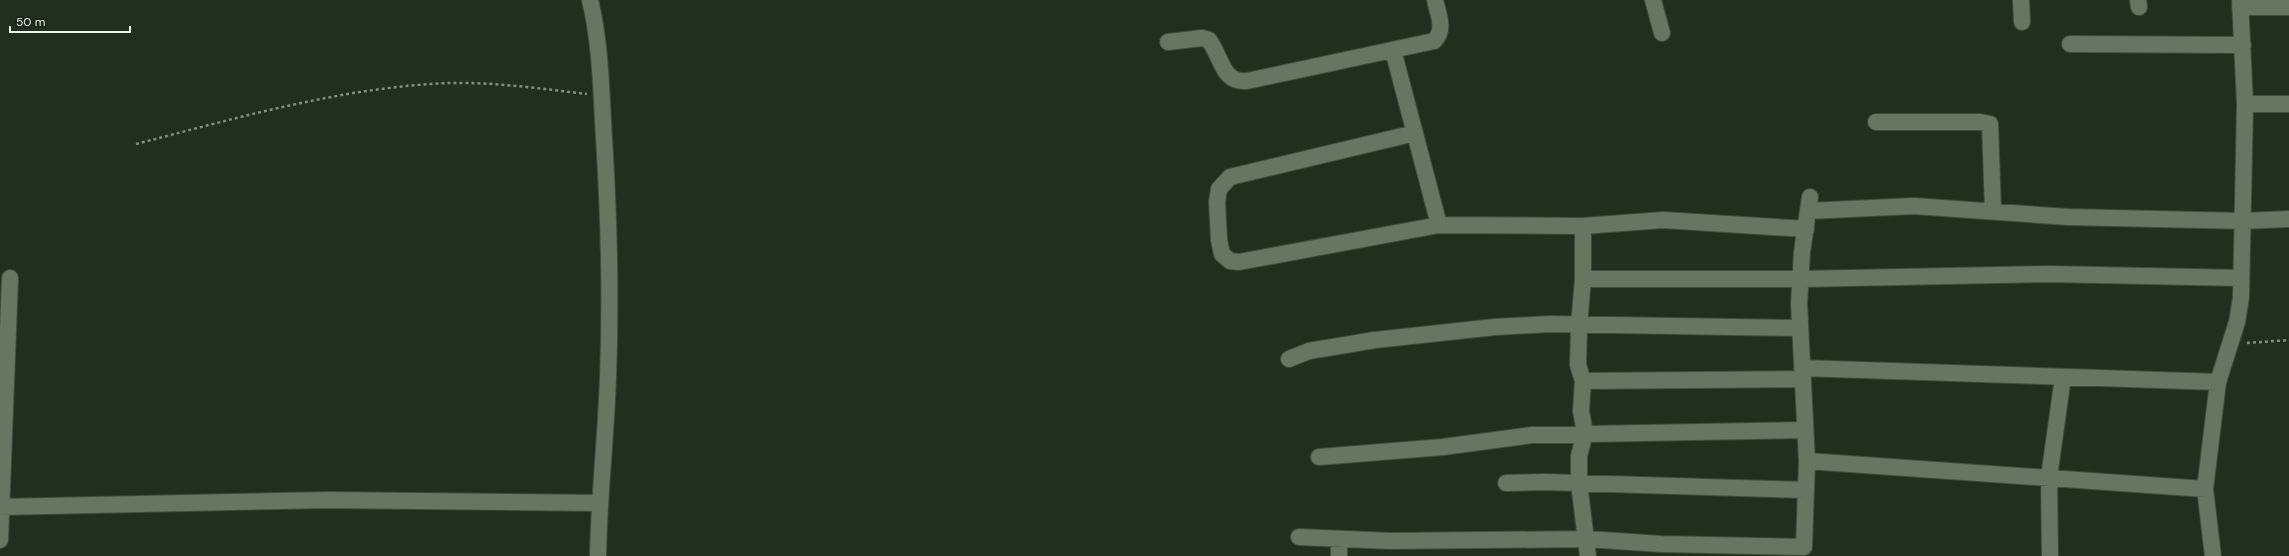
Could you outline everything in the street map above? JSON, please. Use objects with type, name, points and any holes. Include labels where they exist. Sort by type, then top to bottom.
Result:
[{"type":"street","points":[[590,0],[596,24],[602,95],[610,298],[608,379],[599,503],[598,556]]},
{"type":"street","points":[[1168,42],[1202,38],[1209,40],[1229,78],[1237,82],[1434,41],[1440,35],[1441,27],[1435,0]]},
{"type":"street","points":[[1653,0],[1662,34]]},
{"type":"street","points":[[2021,0],[2022,22]]},
{"type":"street","points":[[2213,556],[2205,489],[2218,382],[2237,322],[2244,221],[2246,104],[2240,3],[2289,7]]},
{"type":"street","points":[[2070,44],[2243,45]]},
{"type":"street","points":[[1394,50],[1439,225]]},
{"type":"street","points":[[2246,104],[2289,104]]},
{"type":"street","points":[[1876,122],[1980,122],[1990,124],[1993,211]]},
{"type":"street","points":[[1415,133],[1230,177],[1219,188],[1217,202],[1219,240],[1222,254],[1230,261],[1239,262],[1439,225],[1582,226],[1663,220],[1806,229]]},
{"type":"street","points":[[1299,537],[1339,539],[1391,548],[1587,539],[1660,544],[1804,547],[1807,461],[1800,328],[1801,279],[1809,204],[1914,206],[2068,217],[2244,221],[2289,219]]},
{"type":"street","points":[[1582,226],[1583,279],[1579,326],[1578,365],[1583,381],[1581,411],[1585,433],[1579,456],[1579,483],[1588,556]]},
{"type":"street","points":[[1583,279],[1801,279],[2050,274],[2241,278]]},
{"type":"street","points":[[0,540],[10,278]]},
{"type":"street","points":[[1289,359],[1309,351],[1433,332],[1550,324],[1579,326],[1800,328]]},
{"type":"street","points":[[1583,381],[1802,373],[2063,377],[2218,382]]},
{"type":"street","points":[[2050,556],[2049,477],[2063,377]]},
{"type":"street","points":[[1319,457],[1442,447],[1532,435],[1805,430]]},
{"type":"street","points":[[1807,461],[2205,489]]},
{"type":"street","points":[[1506,483],[1579,483],[1806,490]]},
{"type":"street","points":[[1,507],[327,500],[599,503]]},
{"type":"street","points":[[1339,539],[1339,556]]},
{"type":"path","points":[[136,144],[302,101],[430,84],[509,85],[602,95]]},
{"type":"path","points":[[2231,344],[2289,340]]}]
